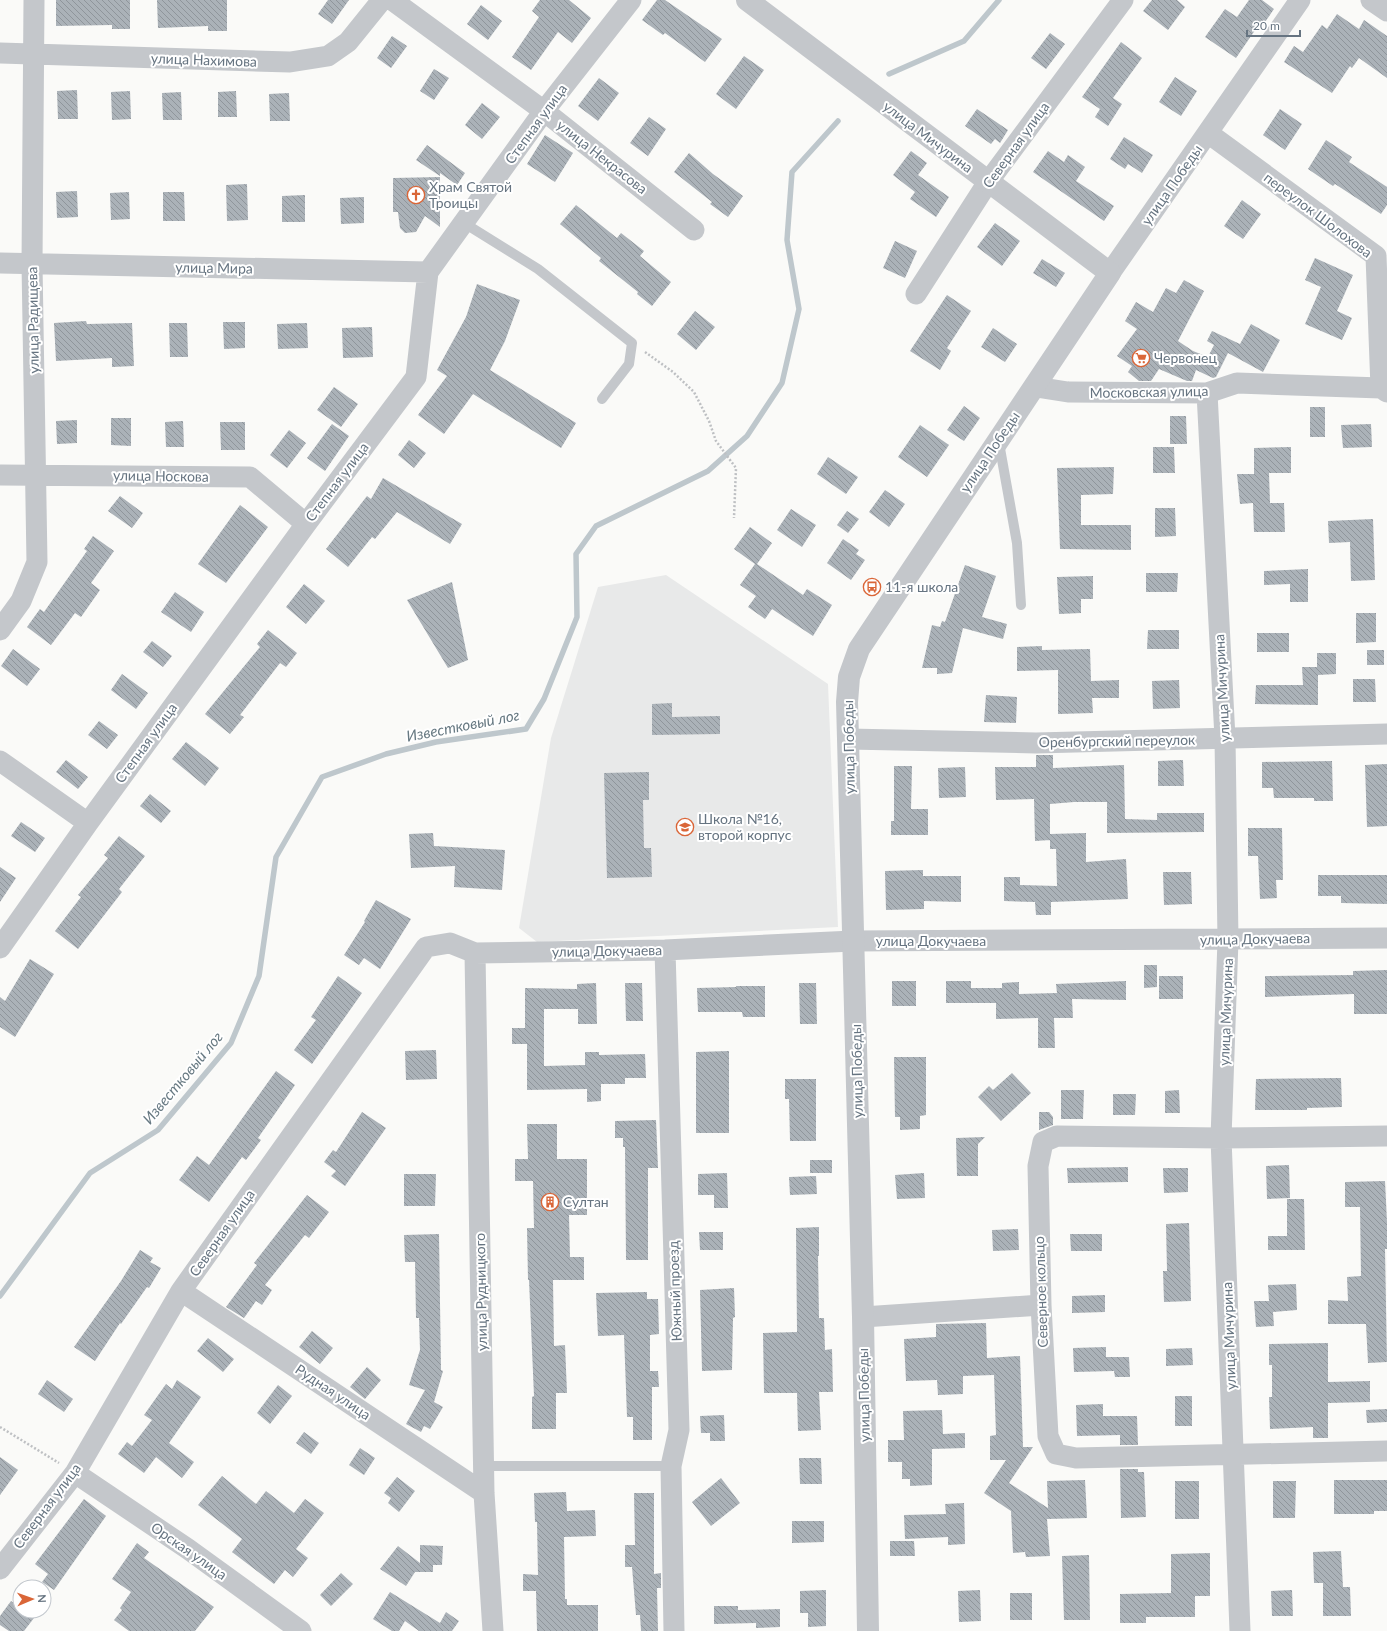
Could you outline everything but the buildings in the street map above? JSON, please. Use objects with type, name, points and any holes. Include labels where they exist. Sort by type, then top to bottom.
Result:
[{"type":"street","name":"улица Радищева","points":[[0,630],[21,601],[37,562],[37,475],[32,264],[34,0]]},
{"type":"street","name":"улица Нахимова","points":[[0,53],[290,62],[328,56],[348,42],[382,0]]},
{"type":"street","name":"улица Некрасова","points":[[392,0],[544,111],[694,230]]},
{"type":"street","name":"Степная улица","points":[[0,948],[88,822],[306,524],[416,378],[428,272],[544,111],[630,0]]},
{"type":"street","name":"улица Мичурина","points":[[747,0],[1110,273]]},
{"type":"street","name":"Северная улица","points":[[916,294],[988,182],[1123,0]]},
{"type":"street","name":"улица Победы","points":[[868,1631],[863,1317],[847,702],[849,677],[859,650],[999,438],[1036,387],[1110,273],[1300,0]]},
{"type":"street","points":[[1371,0],[1387,12]]},
{"type":"street","name":"переулок Шолохова","points":[[1208,133],[1376,256],[1384,390]]},
{"type":"street","name":"улица Мира","points":[[0,263],[428,272]]},
{"type":"street","name":"Московская улица","points":[[1036,387],[1068,392],[1207,393],[1237,383],[1384,390]]},
{"type":"street","name":"улица Мичурина","points":[[1207,393],[1225,738],[1228,940],[1221,1138],[1240,1631]]},
{"type":"street","name":"улица Носкова","points":[[0,475],[250,477],[306,524]]},
{"type":"street","name":"Оренбургский переулок","points":[[848,739],[1036,743],[1387,734]]},
{"type":"street","points":[[0,760],[88,822]]},
{"type":"street","name":"улица Докучаева","points":[[475,953],[665,950],[853,941],[1387,938]]},
{"type":"street","name":"Северная улица","points":[[0,1569],[74,1473],[181,1291],[426,947],[450,943],[475,953]]},
{"type":"street","name":"Южный проезд","points":[[665,950],[679,1430],[671,1466],[674,1631]]},
{"type":"street","name":"улица Рудницкого","points":[[475,953],[484,1493],[493,1631]]},
{"type":"street","name":"Северное кольцо","points":[[1387,1136],[1221,1138],[1057,1136],[1043,1142],[1038,1166],[1041,1305],[1048,1436],[1056,1454],[1076,1458],[1387,1451]]},
{"type":"street","name":"Рудная улица","points":[[181,1291],[484,1493]]},
{"type":"street","points":[[863,1317],[1041,1305]]},
{"type":"street","name":"Орская улица","points":[[74,1473],[188,1549],[301,1631]]},
{"type":"lane","points":[[464,223],[538,269],[632,343],[629,364],[602,399]]},
{"type":"lane","points":[[999,438],[1017,543],[1021,605]]},
{"type":"lane","points":[[484,1466],[671,1466]]},
{"type":"path","points":[[632,343],[673,372],[694,392],[709,421],[716,441],[736,468],[734,518]]},
{"type":"path","points":[[0,1427],[74,1473]]},
{"type":"shaded area","name":"Школа №16, второй корпус","points":[[666,575],[828,684],[838,927],[537,942],[519,928],[551,738],[598,587]]},
{"type":"waterway","name":"Известковый лог","points":[[889,74],[964,41],[999,0]]},
{"type":"waterway","name":"Известковый лог","points":[[0,1296],[90,1173],[158,1130],[231,1043],[259,976],[276,857],[322,777],[386,754],[436,742],[526,729],[544,699],[577,617],[576,554],[596,526],[708,471],[747,436],[782,383],[799,309],[787,240],[792,172],[838,121]]},
{"type":"place","name":"Храм Святой Троицы","points":[[416,195]]},
{"type":"place","name":"Червонец","points":[[1141,358]]},
{"type":"place","name":"11-я школа","points":[[872,587]]},
{"type":"place","name":"Школа №16, второй корпус","points":[[685,827]]},
{"type":"place","name":"Султан","points":[[550,1202]]}]
